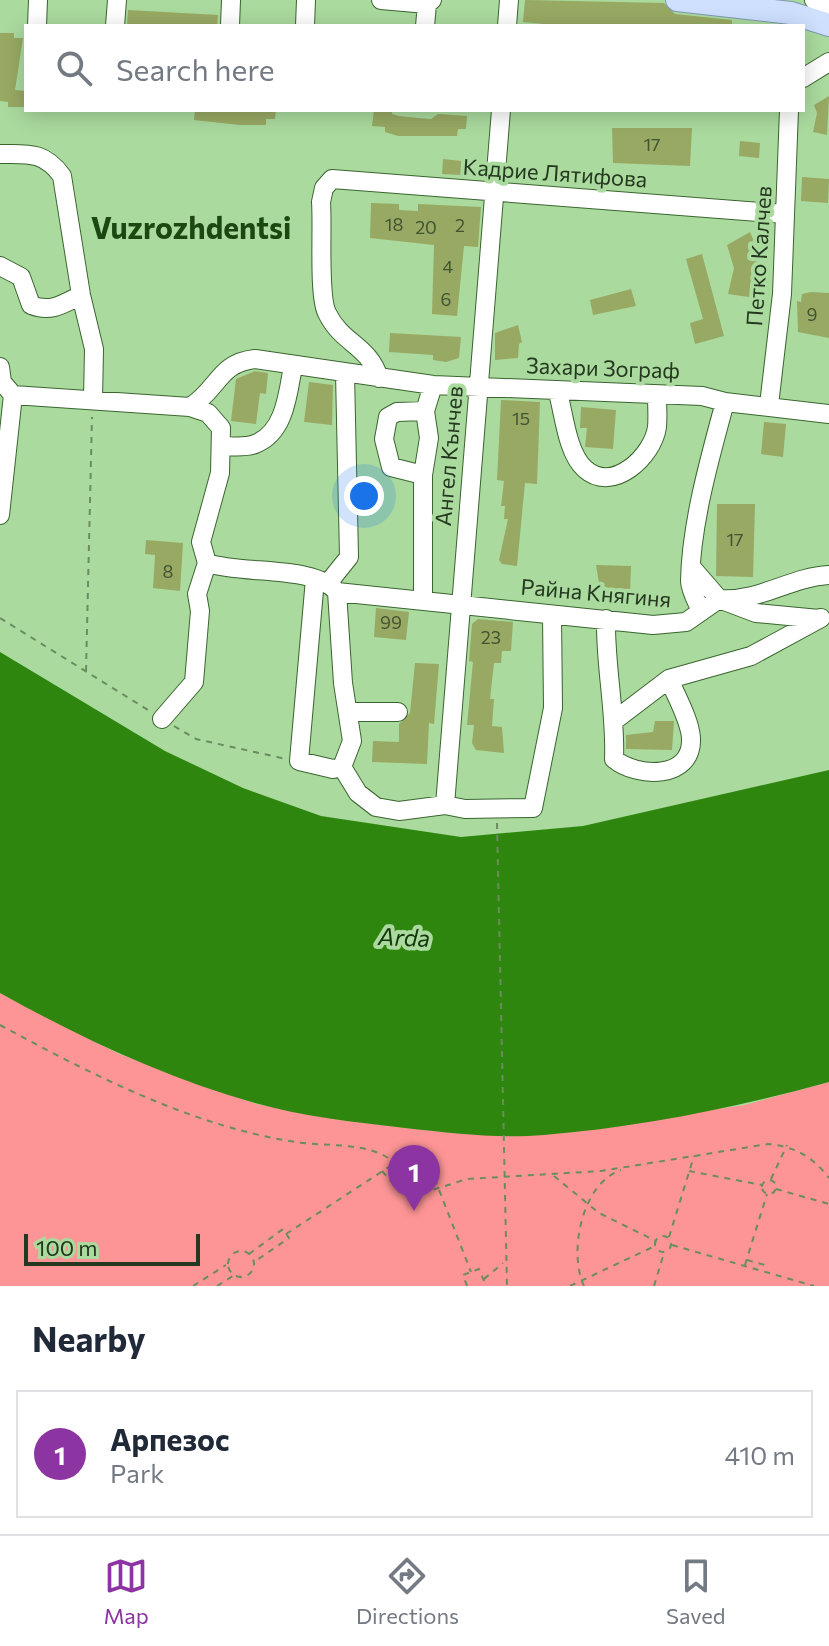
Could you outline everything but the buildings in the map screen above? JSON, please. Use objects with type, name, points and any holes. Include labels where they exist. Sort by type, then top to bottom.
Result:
[{"type":"main road","points":[[677,0],[791,13],[829,25]]},
{"type":"street","points":[[37,24],[38,0]]},
{"type":"street","points":[[115,24],[117,0]]},
{"type":"street","points":[[230,24],[231,0]]},
{"type":"street","points":[[305,24],[306,0]]},
{"type":"street","points":[[381,0],[430,2],[425,24]]},
{"type":"street","points":[[507,24],[509,0]]},
{"type":"street","points":[[814,0],[829,5]]},
{"type":"street","points":[[805,77],[829,62]]},
{"type":"street","name":"Ангел Кънчев","points":[[445,805],[501,112]]},
{"type":"street","name":"Петко Калчев","points":[[769,405],[782,294],[789,112]]},
{"type":"street","points":[[0,154],[27,154],[51,160],[62,176],[81,295],[94,349],[93,400]]},
{"type":"street","name":"Кадрие Лятифова","points":[[379,378],[373,358],[336,327],[325,309],[321,202],[324,188],[332,179],[785,214]]},
{"type":"street","points":[[0,266],[21,277],[31,305],[40,309],[52,310],[81,295]]},
{"type":"street","name":"Захари Зограф","points":[[190,407],[208,396],[225,369],[239,360],[255,359],[433,385],[479,385],[558,393],[702,396],[725,402],[829,414]]},
{"type":"street","points":[[222,446],[255,444],[276,428],[286,403],[293,366]]},
{"type":"street","points":[[0,367],[2,382],[13,395],[190,407],[208,413],[221,428],[220,473],[201,542],[207,563],[197,594],[200,611],[194,682],[162,719]]},
{"type":"street","points":[[342,767],[333,769],[299,761],[327,584],[349,557],[345,373]]},
{"type":"street","points":[[423,601],[423,475],[429,438],[425,411],[433,385]]},
{"type":"street","points":[[558,393],[575,456],[585,470],[613,476],[632,467],[648,450],[657,429],[657,396]]},
{"type":"street","points":[[0,515],[13,395]]},
{"type":"street","points":[[701,611],[690,584],[706,471],[725,402]]},
{"type":"street","points":[[423,475],[391,467],[384,439],[388,417],[397,412],[425,411]]},
{"type":"street","name":"Райна Княгиня","points":[[207,563],[229,570],[285,572],[327,584],[423,601],[672,625],[686,622],[719,599],[693,569]]},
{"type":"street","points":[[719,599],[741,601],[765,595],[807,576],[829,575]]},
{"type":"street","points":[[327,584],[352,741],[342,767]]},
{"type":"street","points":[[719,599],[756,613],[824,616]]},
{"type":"street","points":[[342,767],[358,793],[376,807],[399,811],[445,805],[465,809],[533,808],[553,708],[552,615]]},
{"type":"street","points":[[615,720],[669,679],[751,656],[824,616]]},
{"type":"street","points":[[606,619],[605,650],[615,720],[614,759],[625,769],[652,773],[683,764],[691,736],[669,679]]},
{"type":"street","points":[[349,712],[398,712]]},
{"type":"path","points":[[86,672],[93,400]]},
{"type":"path","points":[[0,618],[196,739],[299,761]]},
{"type":"path","points":[[497,831],[507,1286]]},
{"type":"path","points":[[0,1025],[122,1088],[210,1122],[293,1141],[382,1152],[395,1163]]},
{"type":"path","points":[[382,1171],[403,1190],[423,1193],[467,1179],[554,1176],[630,1167],[747,1145],[787,1145],[814,1160],[829,1178]]},
{"type":"path","points":[[688,1171],[762,1185],[770,1180],[787,1145]]},
{"type":"path","points":[[672,1245],[669,1237],[695,1155]]},
{"type":"path","points":[[286,1234],[395,1163],[429,1164],[471,1272]]},
{"type":"path","points":[[584,1286],[577,1251],[579,1227],[588,1204],[615,1172],[630,1167]]},
{"type":"path","points":[[554,1176],[612,1221],[656,1241]]},
{"type":"path","points":[[770,1180],[776,1189],[829,1204]]},
{"type":"path","points":[[762,1185],[767,1194]]},
{"type":"path","points":[[745,1266],[767,1194],[776,1189]]},
{"type":"path","points":[[193,1286],[228,1264],[235,1252],[249,1254],[283,1229],[289,1238],[254,1262],[249,1275],[234,1275],[217,1286]]},
{"type":"path","points":[[655,1246],[662,1235],[669,1237]]},
{"type":"path","points":[[654,1286],[664,1252],[672,1245]]},
{"type":"path","points":[[672,1245],[814,1286]]},
{"type":"path","points":[[570,1286],[655,1246]]},
{"type":"path","points":[[655,1246],[664,1252]]},
{"type":"path","points":[[249,1254],[254,1262]]},
{"type":"path","points":[[483,1279],[501,1267],[505,1260]]},
{"type":"path","points":[[747,1260],[765,1265]]},
{"type":"path","points":[[228,1264],[234,1275]]},
{"type":"path","points":[[467,1286],[463,1275],[479,1269],[486,1286]]},
{"type":"path","points":[[804,1283],[806,1277]]},
{"type":"shaded area","points":[[0,993],[119,1054],[256,1104],[341,1120],[443,1132],[541,1135],[745,1105],[829,1082],[829,1286],[0,1286]]},
{"type":"water","name":"Arda","points":[[0,652],[165,751],[243,788],[321,816],[461,837],[583,826],[829,770],[829,1082],[723,1108],[616,1127],[527,1136],[457,1133],[330,1118],[255,1103],[157,1069],[31,1010],[0,993]]},
{"type":"place","name":"Арпезос","points":[[414,1211]]},
{"type":"district","name":"Vuzrozhdentsi","points":[[191,229]]}]
